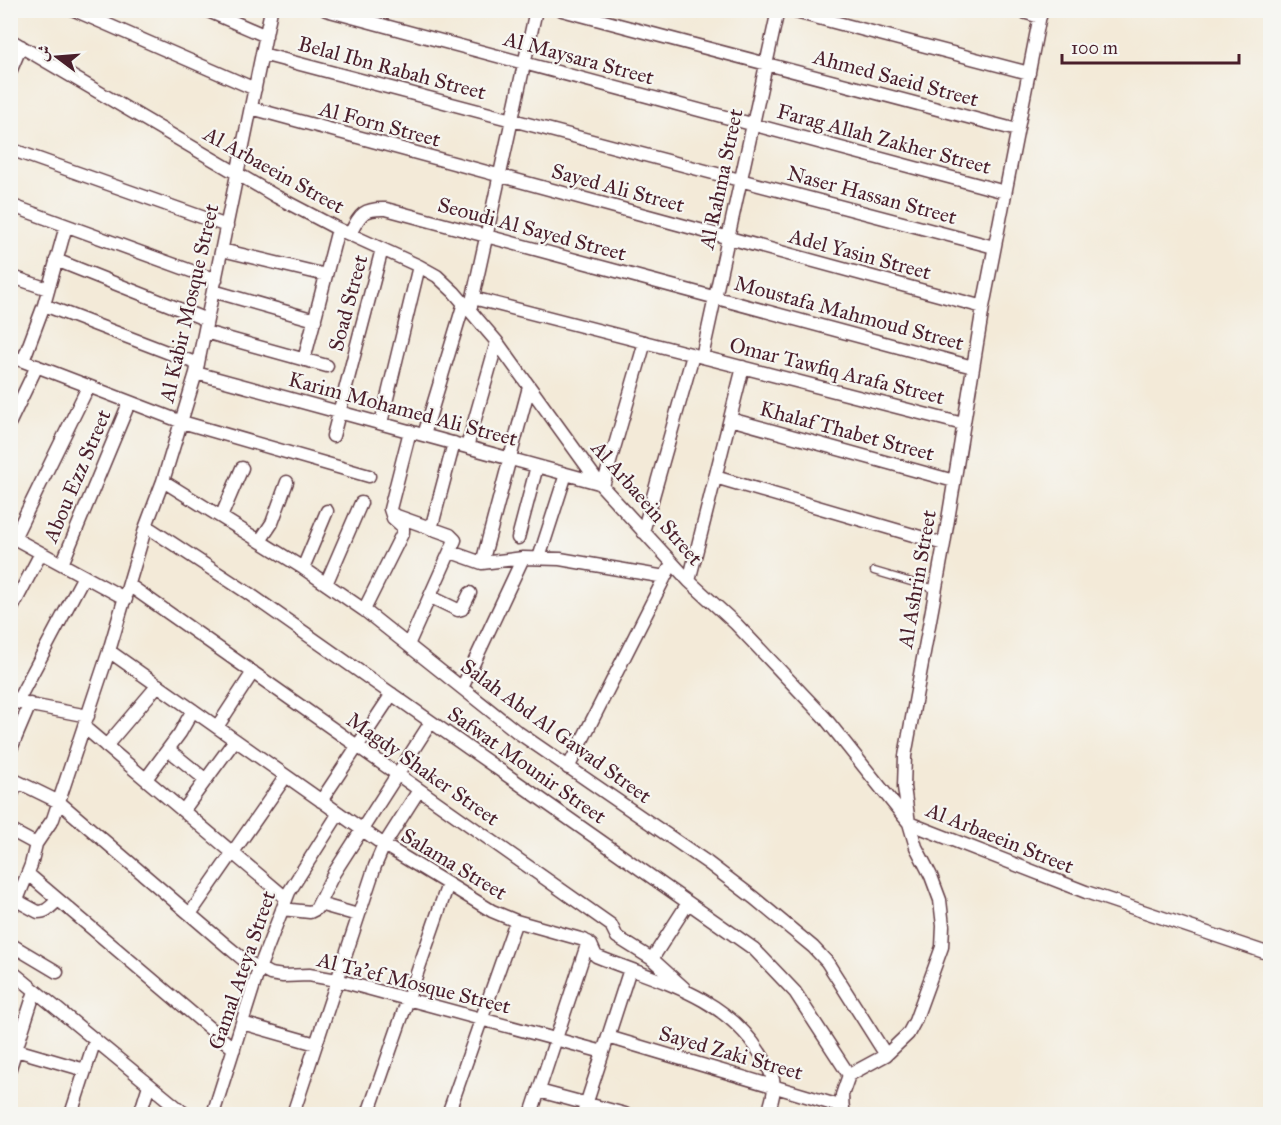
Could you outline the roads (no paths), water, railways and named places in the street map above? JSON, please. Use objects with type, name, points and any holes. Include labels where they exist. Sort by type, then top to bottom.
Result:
[{"type":"street","points":[[74,10],[255,89]]},
{"type":"street","points":[[206,10],[266,36]]},
{"type":"street","name":"Al Kabir Mosque Street","points":[[14,899],[28,874],[36,844],[49,827],[59,802],[126,598],[146,526],[182,422],[197,368],[271,10]]},
{"type":"street","name":"Al Maysara Street","points":[[326,10],[753,124]]},
{"type":"street","points":[[424,435],[469,304],[536,10]]},
{"type":"street","name":"Ahmed Saeid Street","points":[[562,10],[1017,130]]},
{"type":"street","name":"Al Rahma Street","points":[[643,532],[715,298],[777,10]]},
{"type":"street","points":[[788,10],[1029,73]]},
{"type":"street","points":[[1017,10],[1041,14]]},
{"type":"street","name":"Al Ashrin Street","points":[[849,1075],[886,1055],[908,1034],[942,947],[943,926],[940,900],[916,847],[909,823],[904,787],[905,756],[944,544],[983,307],[1041,14]]},
{"type":"street","points":[[10,72],[16,43]]},
{"type":"street","name":"Al Arbaeein Street","points":[[16,43],[238,174],[344,231],[437,276],[469,304],[601,484],[689,581],[736,624],[818,710],[909,823],[1096,896],[1270,954]]},
{"type":"street","name":"Belal Ibn Rabah Street","points":[[262,54],[740,180]]},
{"type":"street","name":"Al Forn Street","points":[[251,108],[499,176]]},
{"type":"street","name":"Farag Allah Zakher Street","points":[[753,124],[1005,192]]},
{"type":"street","points":[[10,149],[227,226]]},
{"type":"street","name":"Sayed Ali Street","points":[[499,176],[728,238]]},
{"type":"street","name":"Naser Hassan Street","points":[[740,180],[994,247]]},
{"type":"street","points":[[10,205],[214,286],[315,320]]},
{"type":"street","name":"Seoudi Al Sayed Street","points":[[344,231],[365,211],[376,208],[386,209],[715,298]]},
{"type":"street","points":[[66,226],[44,305],[16,358],[182,422],[369,476]]},
{"type":"street","points":[[304,360],[326,275],[344,231]]},
{"type":"street","name":"Adel Yasin Street","points":[[728,238],[983,307]]},
{"type":"street","name":"Soad Street","points":[[333,436],[382,249]]},
{"type":"street","points":[[222,250],[326,275]]},
{"type":"street","points":[[56,260],[206,326],[327,366]]},
{"type":"street","points":[[381,423],[419,266]]},
{"type":"street","points":[[10,276],[48,289]]},
{"type":"street","name":"Moustafa Mahmoud Street","points":[[715,298],[973,367]]},
{"type":"street","name":"Omar Tawfiq Arafa Street","points":[[469,304],[645,342],[963,424]]},
{"type":"street","name":"Karim Mohamed Ali Street","points":[[44,305],[197,368],[339,412],[601,484]]},
{"type":"street","points":[[467,447],[497,342]]},
{"type":"street","points":[[601,484],[645,342]]},
{"type":"street","points":[[12,416],[37,366]]},
{"type":"street","points":[[689,581],[743,367]]},
{"type":"street","points":[[88,387],[12,537],[126,598]]},
{"type":"street","points":[[482,563],[529,387]]},
{"type":"street","name":"Abou Ezz Street","points":[[62,564],[129,403]]},
{"type":"street","name":"Khalaf Thabet Street","points":[[730,419],[954,481]]},
{"type":"street","points":[[390,514],[410,431]]},
{"type":"street","points":[[431,529],[454,443]]},
{"type":"street","points":[[518,538],[537,466]]},
{"type":"street","points":[[221,517],[242,468]]},
{"type":"street","points":[[539,558],[566,474]]},
{"type":"street","points":[[715,477],[944,544]]},
{"type":"street","name":"Salah Abd Al Gawad Street","points":[[163,481],[303,568],[364,610],[516,731],[708,863],[813,947],[838,976],[886,1055]]},
{"type":"street","points":[[261,542],[272,523],[287,482]]},
{"type":"street","points":[[326,584],[361,503]]},
{"type":"street","points":[[303,568],[327,511]]},
{"type":"street","points":[[390,514],[453,537],[455,540],[408,645]]},
{"type":"street","points":[[364,610],[403,532],[403,527],[390,514]]},
{"type":"street","name":"Safwat Mounir Street","points":[[146,526],[248,593],[754,949],[795,992],[849,1075]]},
{"type":"street","points":[[451,552],[482,563],[523,558],[560,559],[665,577]]},
{"type":"street","points":[[10,612],[41,553]]},
{"type":"street","points":[[462,688],[523,558]]},
{"type":"street","points":[[568,768],[672,562]]},
{"type":"street","points":[[84,576],[14,701],[86,721],[106,746],[234,853],[284,903],[310,912],[316,909],[330,880],[431,722]]},
{"type":"street","name":"Magdy Shaker Street","points":[[129,585],[611,925],[617,937],[652,959],[688,992]]},
{"type":"street","points":[[431,597],[458,610],[462,609],[470,593]]},
{"type":"street","name":"Salama Street","points":[[109,651],[384,845],[492,911],[516,921],[580,938],[588,942],[596,956],[688,992],[723,1011],[753,1042],[765,1060],[774,1086]]},
{"type":"street","points":[[217,727],[253,672]]},
{"type":"street","points":[[106,746],[158,685]]},
{"type":"street","points":[[321,801],[392,694]]},
{"type":"street","points":[[10,752],[30,704]]},
{"type":"street","points":[[146,779],[169,750],[193,710]]},
{"type":"street","points":[[183,811],[236,740]]},
{"type":"street","points":[[169,750],[206,780]]},
{"type":"street","points":[[190,914],[286,776]]},
{"type":"street","points":[[10,798],[14,780]]},
{"type":"street","name":"Al Ta'ef Mosque Street","points":[[14,780],[59,802],[227,946],[259,969],[270,974],[309,975],[337,980],[603,1052]]},
{"type":"street","points":[[307,1114],[294,1112],[370,879],[384,845],[419,790]]},
{"type":"street","name":"Gamal Ateya Street","points":[[213,1114],[259,969],[284,903],[339,813]]},
{"type":"street","points":[[10,830],[36,844]]},
{"type":"street","points":[[28,874],[234,1049]]},
{"type":"street","points":[[368,1114],[448,884]]},
{"type":"street","points":[[14,899],[38,912],[42,912],[58,900]]},
{"type":"street","points":[[652,959],[688,903]]},
{"type":"street","points":[[319,904],[358,915]]},
{"type":"street","points":[[448,1114],[516,921]]},
{"type":"street","points":[[531,1114],[588,942]]},
{"type":"street","points":[[10,944],[57,972]]},
{"type":"street","points":[[584,1109],[630,969]]},
{"type":"street","points":[[10,970],[185,1114]]},
{"type":"street","points":[[10,1068],[35,991]]},
{"type":"street","points":[[242,1023],[316,1044]]},
{"type":"street","name":"Sayed Zaki Street","points":[[608,1037],[774,1086],[842,1112]]},
{"type":"street","points":[[71,1114],[95,1041]]},
{"type":"street","points":[[16,1050],[85,1070]]},
{"type":"street","points":[[842,1112],[842,1095],[849,1075]]},
{"type":"street","points":[[140,1114],[149,1085]]},
{"type":"street","points":[[768,1114],[774,1086]]},
{"type":"street","points":[[539,1090],[584,1109],[625,1114]]},
{"type":"lane","points":[[874,571],[935,590]]}]
